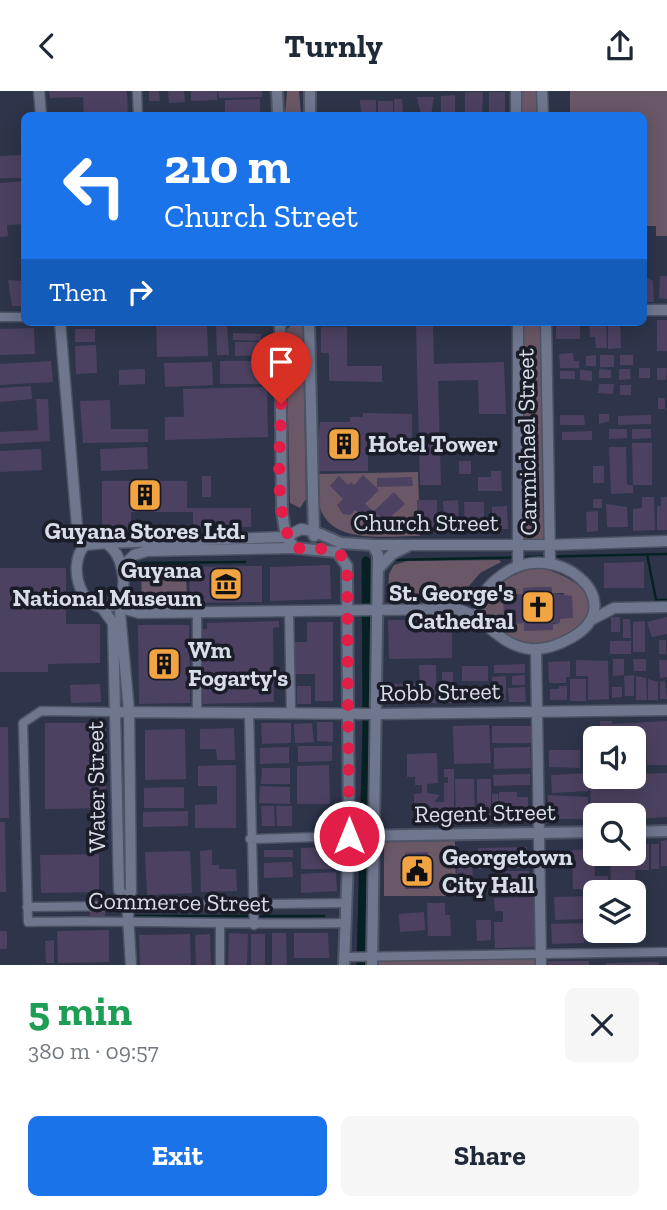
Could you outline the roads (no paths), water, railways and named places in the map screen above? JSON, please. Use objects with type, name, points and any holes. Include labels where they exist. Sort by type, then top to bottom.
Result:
[{"type":"main road","points":[[278,91],[278,112]]},
{"type":"main road","points":[[310,91],[310,112]]},
{"type":"main road","points":[[280,326],[282,512],[286,537],[295,548]]},
{"type":"main road","points":[[309,326],[313,531],[317,548]]},
{"type":"main road","name":"Church Street","points":[[313,531],[341,543],[373,545]]},
{"type":"main road","points":[[348,960],[346,903],[351,836],[353,713],[351,611],[345,561],[361,544]]},
{"type":"main road","points":[[369,959],[372,713],[379,569],[377,550],[373,545]]},
{"type":"main road","points":[[379,569],[392,554],[408,545]]},
{"type":"main road","name":"Church Street","points":[[295,548],[332,550],[345,561]]},
{"type":"main road","points":[[646,832],[667,831]]},
{"type":"main road","name":"Regent Street","points":[[351,836],[583,832]]},
{"type":"street","points":[[39,91],[41,112]]},
{"type":"street","points":[[137,91],[138,112]]},
{"type":"street","points":[[516,91],[516,112]]},
{"type":"street","points":[[542,91],[543,112]]},
{"type":"street","points":[[647,310],[667,310]]},
{"type":"street","points":[[0,317],[21,317]]},
{"type":"street","points":[[60,326],[78,536],[87,544]]},
{"type":"street","name":"Carmichael Street","points":[[518,326],[518,556]]},
{"type":"street","name":"Carmichael Street","points":[[546,326],[550,555]]},
{"type":"street","points":[[120,599],[102,608],[87,601],[80,587],[78,559],[81,549],[87,544],[286,537],[301,529],[313,531]]},
{"type":"street","name":"Church Street","points":[[373,545],[408,545],[518,556],[550,555],[667,541]]},
{"type":"street","points":[[106,543],[116,551],[122,567],[120,599],[125,608],[133,613],[456,609],[479,620],[507,642],[536,649],[561,644],[583,631],[593,619],[614,608],[667,607]]},
{"type":"street","name":"Church Street","points":[[122,567],[134,555],[147,551],[295,548]]},
{"type":"street","points":[[479,620],[478,607],[486,589],[518,556],[533,561],[550,555],[590,589],[595,601],[593,619]]},
{"type":"street","name":"Water Street","points":[[120,599],[129,711],[124,839]]},
{"type":"street","name":"Water Street","points":[[102,608],[113,622],[128,900],[126,921],[131,965]]},
{"type":"street","points":[[289,611],[291,712]]},
{"type":"street","points":[[197,613],[197,712]]},
{"type":"street","points":[[536,649],[541,959]]},
{"type":"street","name":"Robb Street","points":[[129,711],[372,713],[667,710]]},
{"type":"street","name":"Commerce Street","points":[[116,712],[41,711],[30,714],[23,723],[27,922],[126,921],[220,925],[346,923]]},
{"type":"street","points":[[116,712],[129,711]]},
{"type":"street","points":[[249,712],[254,925]]},
{"type":"street","name":"Regent Street","points":[[250,839],[351,836]]},
{"type":"street","name":"Commerce Street","points":[[27,907],[128,900],[253,905],[346,903]]},
{"type":"street","points":[[220,925],[220,965]]},
{"type":"street","points":[[348,960],[541,959],[667,952]]},
{"type":"waterway","points":[[647,554],[656,600],[667,600]]},
{"type":"waterway","points":[[390,560],[667,554]]},
{"type":"waterway","points":[[361,965],[367,726],[366,561]]},
{"type":"waterway","points":[[141,563],[245,562]]},
{"type":"waterway","points":[[136,916],[324,916]]},
{"type":"place","name":"Hotel Tower","points":[[344,444]]},
{"type":"place","name":"Guyana Stores Ltd.","points":[[145,495]]},
{"type":"place","name":"Guyana National Museum","points":[[226,584]]},
{"type":"place","name":"St. George's Cathedral","points":[[538,607]]},
{"type":"place","name":"Wm Fogarty's","points":[[164,664]]},
{"type":"place","name":"Georgetown City Hall","points":[[417,871]]}]
